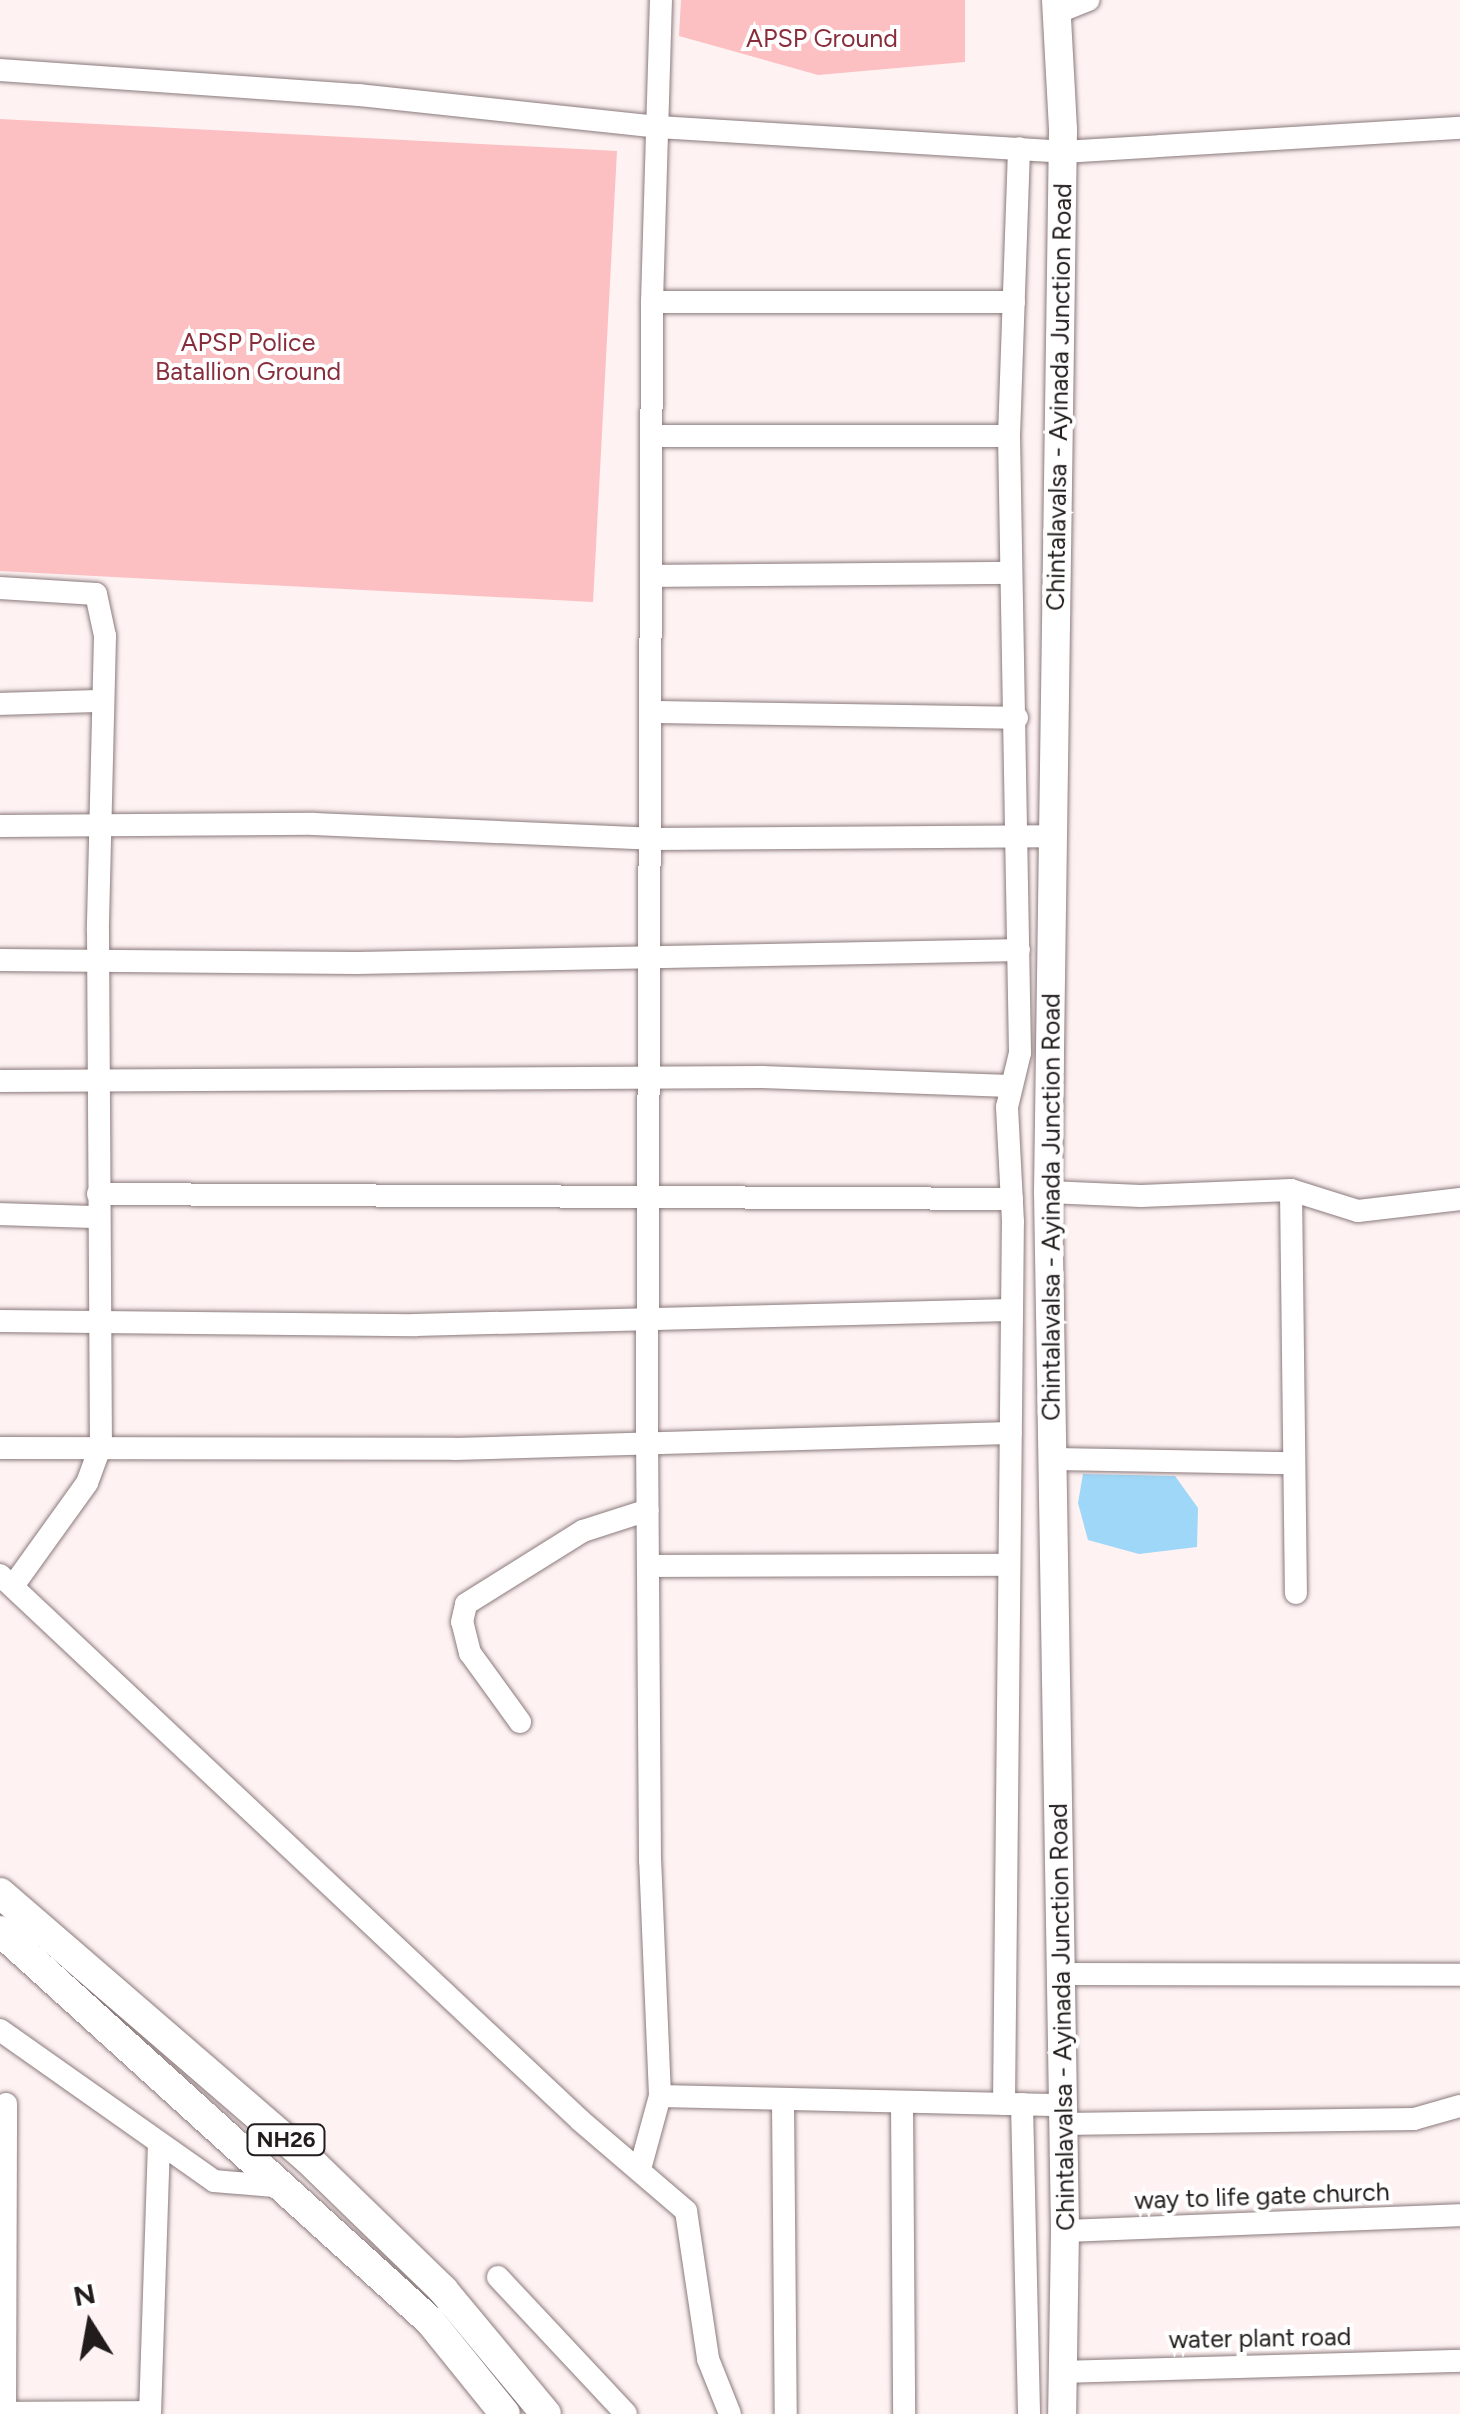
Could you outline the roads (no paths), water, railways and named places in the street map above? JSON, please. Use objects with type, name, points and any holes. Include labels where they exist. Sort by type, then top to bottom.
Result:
[{"type":"highway","name":"NH26","points":[[0,1893],[321,2172],[444,2290],[546,2414]]},
{"type":"highway","name":"NH26","points":[[0,1930],[430,2322],[505,2414]]},
{"type":"main road","name":"Chintalavalsa - Ayinada Junction Road","points":[[1056,6],[1063,152],[1048,1192],[1066,2231],[1062,2414]]},
{"type":"street","points":[[640,2170],[660,2096],[650,1861],[647,1444],[652,302],[662,0]]},
{"type":"street","points":[[1056,6],[1089,0]]},
{"type":"street","points":[[0,70],[358,95],[658,127],[1063,152],[1460,128]]},
{"type":"street","points":[[1019,148],[1009,436],[1020,1053],[1010,1086],[1009,1565],[1013,2104],[1029,2414]]},
{"type":"street","points":[[652,302],[1014,302]]},
{"type":"street","points":[[652,436],[1009,436]]},
{"type":"street","points":[[652,576],[1011,573]]},
{"type":"street","points":[[0,588],[72,590],[102,599],[103,701],[97,1324],[101,1445],[87,1484],[6,1581],[568,2110],[686,2211],[692,2224],[708,2359],[730,2414]]},
{"type":"street","points":[[0,704],[103,701]]},
{"type":"street","points":[[652,712],[1017,718]]},
{"type":"street","points":[[0,826],[314,824],[652,839],[1053,836]]},
{"type":"street","points":[[0,960],[651,957],[1019,950]]},
{"type":"street","points":[[0,1080],[650,1080],[1010,1086]]},
{"type":"street","points":[[1048,1192],[1142,1196],[1290,1190],[1358,1211],[1460,1199]]},
{"type":"street","points":[[1290,1190],[1296,1593]]},
{"type":"street","points":[[0,1214],[98,1205],[1012,1199]]},
{"type":"street","points":[[0,1322],[415,1325],[648,1315],[1011,1310]]},
{"type":"street","points":[[0,1448],[647,1444],[1010,1432]]},
{"type":"street","points":[[1052,1459],[1294,1463]]},
{"type":"street","points":[[520,1722],[470,1653],[462,1622],[466,1604],[583,1531],[648,1510]]},
{"type":"street","points":[[649,1566],[1009,1565]]},
{"type":"street","points":[[1061,1974],[1460,1975]]},
{"type":"street","points":[[0,2030],[159,2143],[227,2186],[286,2187]]},
{"type":"street","points":[[660,2096],[1013,2104],[1063,2114],[1414,2119],[1460,2106]]},
{"type":"street","points":[[783,2101],[786,2414]]},
{"type":"street","points":[[6,2104],[3,2413],[150,2413],[159,2143]]},
{"type":"street","points":[[902,2104],[904,2414]]},
{"type":"street","name":"way to life gate church","points":[[1066,2231],[1460,2215]]},
{"type":"street","points":[[498,2277],[626,2414]]},
{"type":"street","name":"water plant road","points":[[1062,2372],[1460,2361]]},
{"type":"park label","name":"APSP Ground","points":[[822,38]]},
{"type":"park label","name":"APSP Police Batallion Ground","points":[[248,358]]}]
